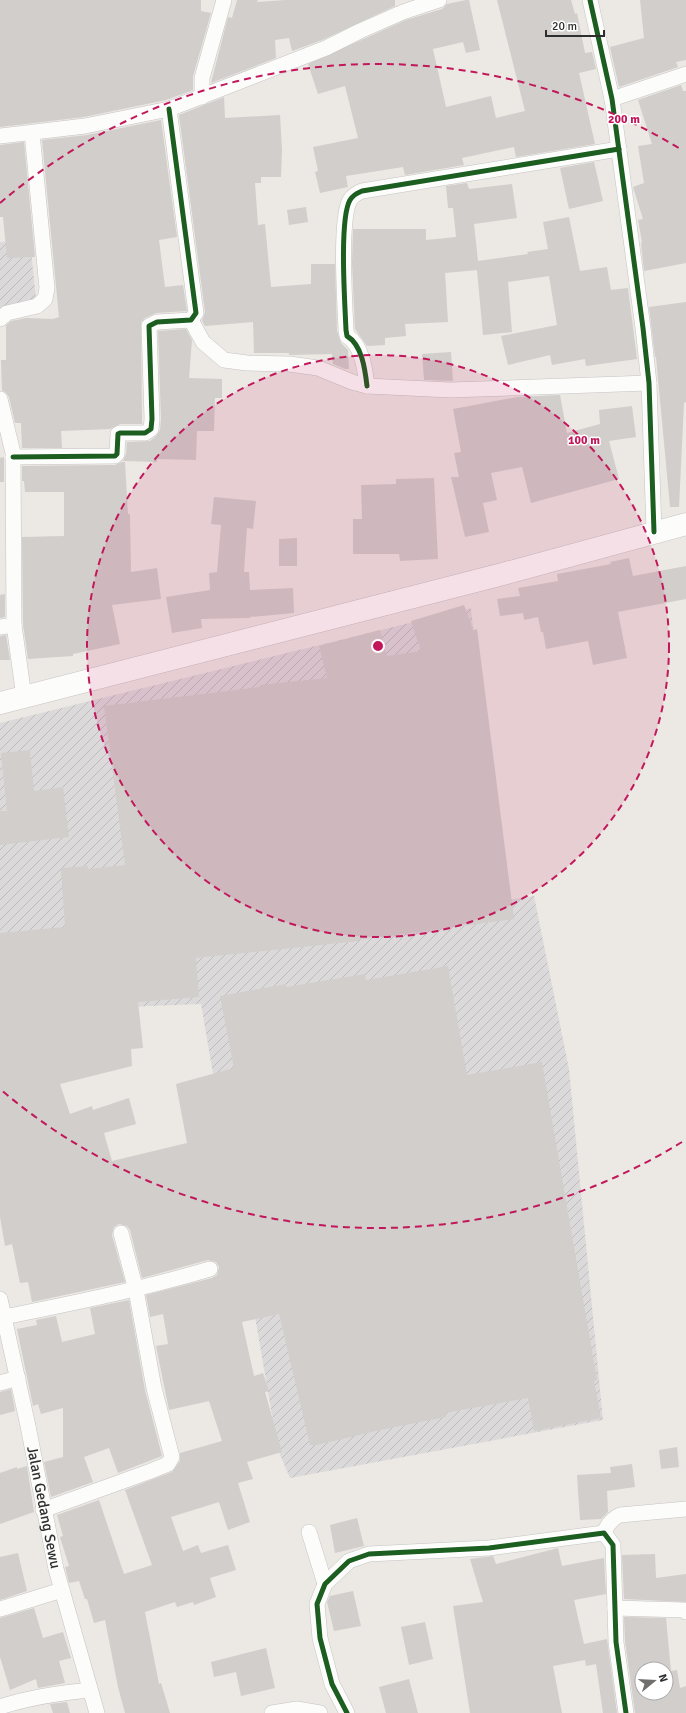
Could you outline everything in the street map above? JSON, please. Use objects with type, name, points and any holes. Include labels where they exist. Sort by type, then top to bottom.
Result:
[{"type":"main road","points":[[0,703],[499,575],[686,524]]},
{"type":"street","points":[[202,97],[202,78],[224,0]]},
{"type":"street","points":[[0,136],[84,126],[169,109],[326,48],[403,12],[439,0]]},
{"type":"street","points":[[590,0],[612,99],[649,383],[654,532]]},
{"type":"street","points":[[612,99],[686,74]]},
{"type":"street","points":[[169,109],[196,313],[191,320]]},
{"type":"street","points":[[0,319],[7,313],[37,306],[45,299],[47,288],[32,133]]},
{"type":"street","points":[[367,386],[361,357],[356,344],[347,336],[346,330],[344,266],[345,221],[349,201],[355,194],[362,191],[619,149]]},
{"type":"street","points":[[191,320],[203,342],[224,360],[247,363],[289,364],[318,368],[352,382],[367,386],[450,390],[649,383]]},
{"type":"street","points":[[13,457],[115,456],[117,454],[118,434],[145,433],[151,429],[149,326],[157,322],[191,320]]},
{"type":"street","points":[[0,399],[13,457],[7,486],[7,626],[24,697]]},
{"type":"street","points":[[43,1510],[151,1472],[171,1461],[172,1453],[154,1388],[136,1290],[121,1233]]},
{"type":"street","points":[[4,1317],[136,1290],[210,1269]]},
{"type":"street","name":"Jalan Gedang Sewu","points":[[0,1298],[18,1378],[56,1570],[97,1713]]},
{"type":"street","points":[[0,1383],[18,1378]]},
{"type":"street","points":[[604,1533],[607,1526],[614,1518],[620,1515],[686,1509]]},
{"type":"street","points":[[309,1532],[325,1584]]},
{"type":"street","points":[[347,1713],[332,1684],[320,1638],[317,1604],[325,1584],[349,1561],[369,1554],[489,1548],[604,1533]]},
{"type":"street","points":[[604,1533],[613,1545],[616,1642],[626,1713]]},
{"type":"street","points":[[0,1609],[62,1590]]},
{"type":"street","points":[[615,1608],[670,1609],[684,1610],[686,1612]]},
{"type":"street","points":[[0,1707],[18,1700],[56,1693],[90,1690]]},
{"type":"street","points":[[272,1713],[297,1709],[320,1713]]},
{"type":"shaded area","points":[[30,241],[36,298],[0,314],[0,242]]},
{"type":"shaded area","points":[[471,608],[499,901],[534,896],[569,1069],[603,1420],[290,1478],[278,1450],[201,1004],[0,1012],[0,723]]},
{"type":"building","points":[[0,0],[201,0],[201,11],[211,13],[193,76],[193,90],[166,100],[84,117],[0,127]]},
{"type":"building","points":[[237,0],[258,0],[257,2],[286,0],[395,0],[395,6],[322,40],[292,51],[289,38],[275,40],[276,58],[211,83],[228,17],[232,18]]},
{"type":"building","points":[[469,0],[480,50],[466,53],[463,42],[433,49],[446,107],[491,96],[496,118],[525,111],[497,0],[571,0],[575,14],[577,13],[585,53],[592,52],[596,69],[579,73],[595,144],[516,157],[514,147],[462,158],[464,165],[405,175],[403,167],[346,176],[348,187],[320,193],[315,172],[318,171],[313,147],[358,138],[345,86],[318,94],[308,64],[406,20],[442,9],[447,4]]},
{"type":"building","points":[[640,0],[686,0],[686,60],[676,62],[678,67],[619,87],[610,47],[644,38]]},
{"type":"building","points":[[681,85],[683,91],[686,91],[686,263],[644,271],[642,242],[638,220],[643,219],[633,187],[644,183],[638,146],[652,144],[638,100]]},
{"type":"building","points":[[224,97],[225,118],[280,115],[282,150],[281,177],[261,177],[261,183],[255,183],[258,225],[265,224],[271,287],[311,284],[311,264],[335,264],[337,331],[341,343],[348,350],[349,369],[333,364],[332,354],[289,355],[289,353],[254,353],[253,322],[205,326],[202,321],[205,312],[179,115]]},
{"type":"building","points":[[161,120],[177,237],[159,240],[165,287],[183,285],[187,311],[156,313],[145,318],[141,322],[142,424],[120,424],[110,429],[61,431],[62,448],[22,448],[21,423],[15,423],[9,397],[2,390],[1,360],[6,360],[6,325],[11,321],[26,318],[53,319],[59,317],[42,140],[87,135]]},
{"type":"building","points":[[24,142],[35,257],[7,258],[3,217],[0,217],[0,145]]},
{"type":"building","points":[[594,162],[603,201],[569,209],[560,168]]},
{"type":"building","points":[[467,183],[469,189],[512,184],[517,218],[474,224],[478,261],[528,254],[527,252],[548,249],[543,222],[569,217],[580,271],[607,267],[611,290],[628,288],[637,359],[586,366],[585,359],[552,365],[550,355],[508,365],[501,336],[557,325],[549,276],[508,282],[512,332],[483,335],[477,270],[445,273],[448,322],[405,324],[406,336],[385,338],[385,345],[367,346],[355,329],[352,263],[353,229],[426,229],[426,240],[456,237],[453,208],[448,208],[446,186]]},
{"type":"building","points":[[306,207],[308,222],[289,225],[287,210]]},
{"type":"building","points":[[686,302],[686,402],[684,403],[679,507],[670,507],[656,357],[649,307]]},
{"type":"building","points":[[186,329],[192,340],[189,378],[222,379],[222,398],[215,398],[214,431],[197,431],[196,460],[157,459],[157,462],[123,461],[126,454],[127,442],[150,441],[160,430],[161,419],[158,331]]},
{"type":"building","points":[[451,352],[453,381],[424,380],[422,354]]},
{"type":"building","points":[[560,395],[567,433],[600,424],[599,410],[632,406],[636,437],[609,441],[619,479],[531,503],[522,467],[491,473],[497,500],[483,503],[489,532],[465,537],[451,477],[459,477],[454,453],[461,452],[453,409],[517,397]]},
{"type":"building","points":[[4,457],[4,482],[0,482],[0,458]]},
{"type":"building","points":[[125,462],[128,514],[130,514],[131,572],[157,568],[161,599],[112,605],[120,644],[73,654],[73,656],[28,659],[23,624],[22,537],[64,536],[64,492],[25,492],[24,481],[22,481],[22,466],[115,465]]},
{"type":"building","points":[[434,478],[438,559],[400,561],[399,554],[353,554],[353,519],[362,519],[361,485],[396,484],[396,479]]},
{"type":"building","points":[[214,497],[256,501],[253,529],[247,528],[244,572],[249,572],[250,590],[293,588],[294,613],[250,618],[201,619],[202,628],[172,633],[166,597],[210,590],[209,573],[217,572],[221,525],[211,524]]},
{"type":"building","points":[[297,538],[297,566],[279,566],[279,539]]},
{"type":"building","points":[[629,558],[633,576],[686,566],[686,599],[618,612],[627,658],[593,665],[588,641],[546,649],[543,632],[541,632],[538,617],[524,620],[523,613],[500,616],[497,599],[520,596],[518,588],[558,581],[557,574],[611,564],[610,562]]},
{"type":"building","points":[[5,594],[5,617],[0,618],[0,595]]},
{"type":"building","points":[[464,605],[473,630],[477,629],[514,919],[359,941],[196,958],[199,997],[138,1002],[143,1048],[131,1049],[132,1066],[60,1084],[70,1114],[92,1106],[93,1110],[129,1098],[136,1124],[104,1133],[112,1161],[187,1143],[176,1084],[234,1068],[220,996],[286,984],[286,987],[365,974],[366,980],[448,966],[467,1075],[542,1062],[597,1380],[594,1381],[601,1418],[534,1431],[528,1398],[445,1413],[446,1417],[380,1430],[317,1445],[310,1445],[279,1314],[242,1322],[254,1376],[263,1373],[269,1391],[265,1392],[282,1452],[247,1462],[253,1479],[238,1483],[250,1522],[228,1530],[219,1502],[171,1517],[183,1551],[198,1545],[201,1553],[228,1545],[236,1570],[210,1578],[216,1597],[194,1605],[193,1602],[177,1607],[175,1602],[145,1612],[159,1684],[161,1683],[170,1713],[125,1713],[118,1687],[105,1620],[94,1623],[87,1599],[85,1599],[79,1581],[69,1583],[65,1567],[69,1566],[60,1537],[63,1536],[57,1515],[99,1500],[124,1574],[152,1565],[125,1490],[172,1472],[180,1461],[180,1453],[222,1441],[209,1401],[169,1410],[156,1346],[168,1344],[163,1314],[150,1317],[146,1295],[212,1278],[217,1275],[219,1267],[216,1262],[208,1260],[142,1278],[130,1230],[127,1226],[119,1224],[114,1227],[112,1235],[125,1282],[32,1302],[28,1282],[20,1283],[12,1244],[5,1246],[0,1217],[0,933],[65,927],[61,868],[88,866],[88,869],[125,865],[104,706],[260,687],[260,685],[327,678],[319,646],[380,630],[387,656],[421,651],[411,621]]},
{"type":"building","points":[[6,635],[10,660],[0,660],[0,636]]},
{"type":"building","points":[[30,750],[34,791],[63,787],[69,837],[0,845],[0,811],[7,811],[1,753]]},
{"type":"building","points":[[129,1300],[145,1390],[162,1456],[118,1473],[109,1448],[84,1457],[93,1482],[51,1497],[44,1462],[63,1457],[63,1408],[41,1414],[38,1404],[33,1406],[17,1329],[37,1325],[36,1320],[56,1316],[62,1342],[95,1334],[90,1308]]},
{"type":"building","points":[[11,1389],[15,1411],[0,1415],[0,1392]]},
{"type":"building","points":[[677,1447],[679,1467],[661,1469],[659,1450]]},
{"type":"building","points":[[632,1464],[635,1487],[607,1491],[608,1512],[601,1519],[580,1520],[577,1475],[611,1473],[610,1467]]},
{"type":"building","points":[[27,1466],[34,1512],[0,1524],[0,1473],[17,1467],[17,1469]]},
{"type":"building","points":[[357,1518],[364,1546],[335,1553],[330,1525]]},
{"type":"building","points":[[558,1548],[562,1566],[604,1558],[606,1594],[574,1600],[584,1644],[607,1639],[617,1713],[603,1713],[596,1664],[586,1666],[585,1660],[553,1666],[562,1713],[470,1713],[453,1606],[483,1602],[470,1559],[493,1556],[496,1564]]},
{"type":"building","points":[[18,1553],[27,1591],[0,1600],[0,1557]]},
{"type":"building","points":[[655,1554],[656,1578],[686,1574],[686,1602],[624,1599],[622,1555]]},
{"type":"building","points":[[353,1591],[361,1626],[334,1631],[327,1602],[330,1596]]},
{"type":"building","points":[[34,1608],[43,1638],[63,1632],[71,1658],[59,1661],[65,1683],[38,1688],[36,1679],[10,1690],[0,1657],[0,1618]]},
{"type":"building","points":[[624,1617],[666,1618],[670,1661],[634,1661],[634,1701],[674,1701],[674,1670],[677,1670],[680,1688],[686,1686],[686,1713],[635,1713],[625,1641]]},
{"type":"building","points":[[425,1622],[433,1659],[409,1665],[401,1627]]},
{"type":"building","points":[[266,1648],[275,1688],[241,1696],[236,1672],[214,1677],[211,1662]]},
{"type":"building","points":[[409,1679],[418,1713],[386,1713],[379,1687]]},
{"type":"building","points":[[67,1702],[70,1713],[53,1713],[50,1704]]},
{"type":"cycle path","points":[[590,0],[612,99],[643,328],[649,383],[654,532]]},
{"type":"cycle path","points":[[13,457],[115,456],[117,454],[118,434],[145,433],[151,429],[149,326],[157,322],[191,320],[196,313],[169,109]]},
{"type":"cycle path","points":[[367,386],[362,358],[356,345],[347,336],[346,330],[344,283],[345,225],[347,210],[350,200],[354,195],[362,191],[619,149]]},
{"type":"cycle path","points":[[347,1713],[332,1684],[320,1638],[317,1604],[325,1584],[349,1561],[369,1554],[489,1548],[604,1533],[613,1545],[616,1642],[626,1713]]}]
